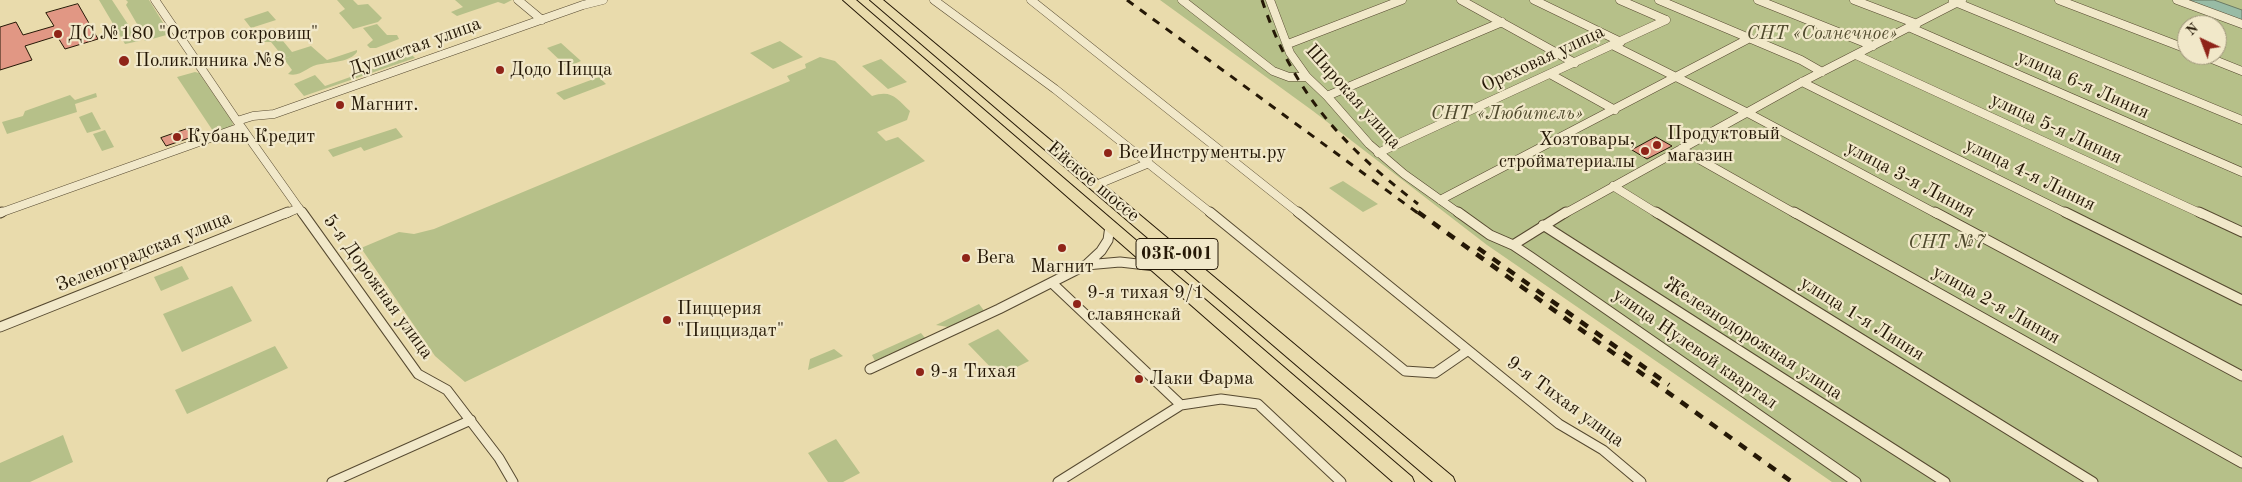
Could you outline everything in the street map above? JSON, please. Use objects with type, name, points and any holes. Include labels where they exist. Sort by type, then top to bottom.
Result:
[{"type":"main road","name":"Ейское шоссе","points":[[849,0],[1405,482]]},
{"type":"main road","name":"Ейское шоссе","points":[[876,0],[1446,482]]},
{"type":"street","points":[[155,0],[239,124]]},
{"type":"street","points":[[518,0],[542,20]]},
{"type":"street","name":"Душистая улица","points":[[0,213],[239,124],[302,105],[603,0]]},
{"type":"street","points":[[934,0],[985,36],[1149,163],[1405,371],[1435,373],[1467,351]]},
{"type":"street","name":"9-я Тихая улица","points":[[1031,0],[1383,280],[1467,351],[1559,424],[1603,450],[1641,482]]},
{"type":"street","points":[[1182,0],[1273,71],[1289,77],[1307,77]]},
{"type":"street","name":"Широкая улица","points":[[1270,0],[1290,53],[1307,77],[1327,96],[1378,153],[1490,235],[1513,245]]},
{"type":"street","points":[[1288,44],[1402,0]]},
{"type":"street","points":[[1461,0],[1575,63]]},
{"type":"street","points":[[1534,0],[1621,42]]},
{"type":"street","name":"Ореховая улица","points":[[1378,153],[1666,20],[1620,0]]},
{"type":"street","points":[[1659,0],[1801,60],[1822,72]]},
{"type":"street","points":[[1758,0],[1873,46]]},
{"type":"street","points":[[1854,0],[1914,26]]},
{"type":"street","points":[[2059,0],[2177,45]]},
{"type":"street","points":[[2177,0],[2242,24]]},
{"type":"street","points":[[1513,245],[1613,186],[1748,114],[1802,82],[1914,26],[1956,1],[2242,120]]},
{"type":"street","points":[[1327,96],[1502,22]]},
{"type":"street","name":"улица 6-я Линия","points":[[1914,26],[2242,172]]},
{"type":"street","points":[[1440,200],[1750,38]]},
{"type":"street","name":"улица 3-я Линия","points":[[1612,45],[1748,114],[2242,376]]},
{"type":"street","name":"улица 5-я Линия","points":[[1856,55],[2242,232]]},
{"type":"street","points":[[2227,64],[2242,70]]},
{"type":"street","points":[[1550,74],[1615,110]]},
{"type":"street","name":"улица 4-я Линия","points":[[1802,82],[2242,300]]},
{"type":"street","name":"5-я Дорожная улица","points":[[239,124],[418,374],[448,390],[499,458],[513,482]]},
{"type":"street","name":"улица 2-я Линия","points":[[1681,150],[2242,463]]},
{"type":"street","points":[[1096,185],[1149,163]]},
{"type":"street","name":"улица 1-я Линия","points":[[1613,186],[2093,482]]},
{"type":"street","name":"Зеленоградская улица","points":[[0,327],[299,208]]},
{"type":"street","points":[[870,369],[1086,265],[1101,251],[1108,240],[1110,226]]},
{"type":"street","name":"Железнодорожная улица","points":[[1543,226],[1945,482]]},
{"type":"street","name":"улица Нулевой квартал","points":[[1513,245],[1856,482]]},
{"type":"street","points":[[1086,265],[1119,260],[1157,266]]},
{"type":"street","points":[[1052,283],[1181,405]]},
{"type":"street","points":[[1058,482],[1073,479],[1181,405],[1221,399],[1258,404],[1341,482]]},
{"type":"street","points":[[332,482],[471,420]]},
{"type":"green space","points":[[99,0],[112,0],[139,41],[125,44]]},
{"type":"green space","points":[[126,0],[149,0],[170,34],[145,41],[143,37],[149,33],[145,29],[140,29],[126,5],[128,2]]},
{"type":"green space","points":[[337,0],[353,0],[358,5],[368,4],[382,18],[378,22],[353,29],[339,13],[345,9]]},
{"type":"green space","points":[[455,0],[512,0],[504,4],[498,2],[457,16],[451,12],[463,7]]},
{"type":"green space","points":[[1160,0],[2242,0],[2242,482],[1832,482],[1487,245],[1313,111]]},
{"type":"green space","points":[[268,11],[276,20],[251,28],[244,19]]},
{"type":"green space","points":[[377,24],[387,35],[397,35],[399,39],[376,48],[370,48],[367,45],[373,40],[363,28]]},
{"type":"green space","points":[[274,30],[292,52],[311,46],[327,60],[357,50],[357,52],[345,60],[316,65],[293,75],[288,74],[292,70],[284,59],[292,56],[283,59],[275,58],[280,53],[271,42],[263,42],[260,37],[263,33]]},
{"type":"green space","points":[[780,41],[803,57],[773,69],[750,53]]},
{"type":"green space","points":[[561,43],[581,61],[567,67],[547,48]]},
{"type":"green space","points":[[412,55],[415,58],[304,96],[294,84],[315,75],[325,86]]},
{"type":"green space","points":[[820,57],[835,61],[872,96],[885,94],[898,99],[910,111],[907,120],[877,132],[886,141],[898,137],[925,161],[465,382],[435,356],[361,248],[399,232],[414,234],[434,229],[790,81],[787,76],[806,68],[805,64]]},
{"type":"green space","points":[[881,59],[907,82],[888,89],[862,66]]},
{"type":"green space","points":[[195,72],[199,73],[232,121],[233,125],[229,129],[215,134],[177,77]]},
{"type":"green space","points":[[599,77],[606,84],[564,100],[556,93]]},
{"type":"green space","points":[[96,93],[97,97],[75,104],[77,112],[7,134],[2,122],[23,116],[25,111],[70,95],[75,100]]},
{"type":"green space","points":[[92,112],[101,129],[87,133],[79,117]]},
{"type":"green space","points":[[396,128],[403,137],[364,151],[361,147],[333,157],[328,150]]},
{"type":"green space","points":[[105,130],[114,147],[102,151],[93,134]]},
{"type":"green space","points":[[1343,181],[1378,204],[1363,212],[1329,188]]},
{"type":"green space","points":[[182,266],[189,279],[161,291],[154,277]]},
{"type":"green space","points":[[232,286],[252,321],[182,352],[163,314]]},
{"type":"green space","points":[[979,304],[985,312],[948,327],[936,325]]},
{"type":"green space","points":[[998,329],[1029,361],[999,376],[968,344]]},
{"type":"green space","points":[[921,333],[925,338],[875,361],[872,355]]},
{"type":"green space","points":[[275,346],[288,368],[187,414],[175,390]]},
{"type":"green space","points":[[834,349],[843,356],[808,370],[810,359]]},
{"type":"green space","points":[[63,435],[73,462],[30,482],[0,482],[0,463]]},
{"type":"green space","points":[[836,439],[860,473],[843,482],[828,482],[808,453]]},
{"type":"shaded area","points":[[2186,0],[2214,0],[2242,10],[2242,21]]},
{"type":"building","points":[[78,4],[98,39],[65,49],[57,36],[25,46],[32,60],[0,70],[0,27],[16,22],[23,35],[54,26],[46,13]]},
{"type":"building","name":"Кубань Кредит","points":[[187,129],[192,137],[166,146],[161,138]]},
{"type":"building","points":[[1656,137],[1672,146],[1647,159],[1632,150]]},
{"type":"railway","points":[[1127,0],[1419,214]]},
{"type":"railway","points":[[1262,0],[1274,33],[1289,63],[1323,115],[1366,160],[1418,204]]},
{"type":"railway","points":[[1418,212],[1792,482]]},
{"type":"railway","points":[[1478,248],[1669,385]]},
{"type":"place","name":"ДС №180 \"Остров сокровищ\"","points":[[58,34]]},
{"type":"place","name":"Поликлиника №8","points":[[124,61]]},
{"type":"place","name":"Додо Пицца","points":[[500,70]]},
{"type":"place","name":"Магнит.","points":[[340,105]]},
{"type":"place","name":"Кубань Кредит","points":[[177,137]]},
{"type":"place","name":"Продуктовый магазин","points":[[1657,145]]},
{"type":"place","name":"Хозтовары, стройматериалы","points":[[1645,151]]},
{"type":"place","name":"ВсеИнструменты.ру","points":[[1108,153]]},
{"type":"place","name":"Магнит","points":[[1062,248]]},
{"type":"place","name":"Вега","points":[[966,258]]},
{"type":"place","name":"9-я тихая 9/1 славянскай","points":[[1077,304]]},
{"type":"place","name":"Пиццерия \"Пицциздат\"","points":[[667,320]]},
{"type":"place","name":"9-я Тихая","points":[[920,372]]},
{"type":"place","name":"Лаки Фарма","points":[[1139,379]]},
{"type":"park label","name":"СНТ «Солнечное»","points":[[1822,34]]},
{"type":"park label","name":"СНТ «Любитель»","points":[[1507,114]]},
{"type":"park label","name":"СНТ №7","points":[[1947,243]]}]
